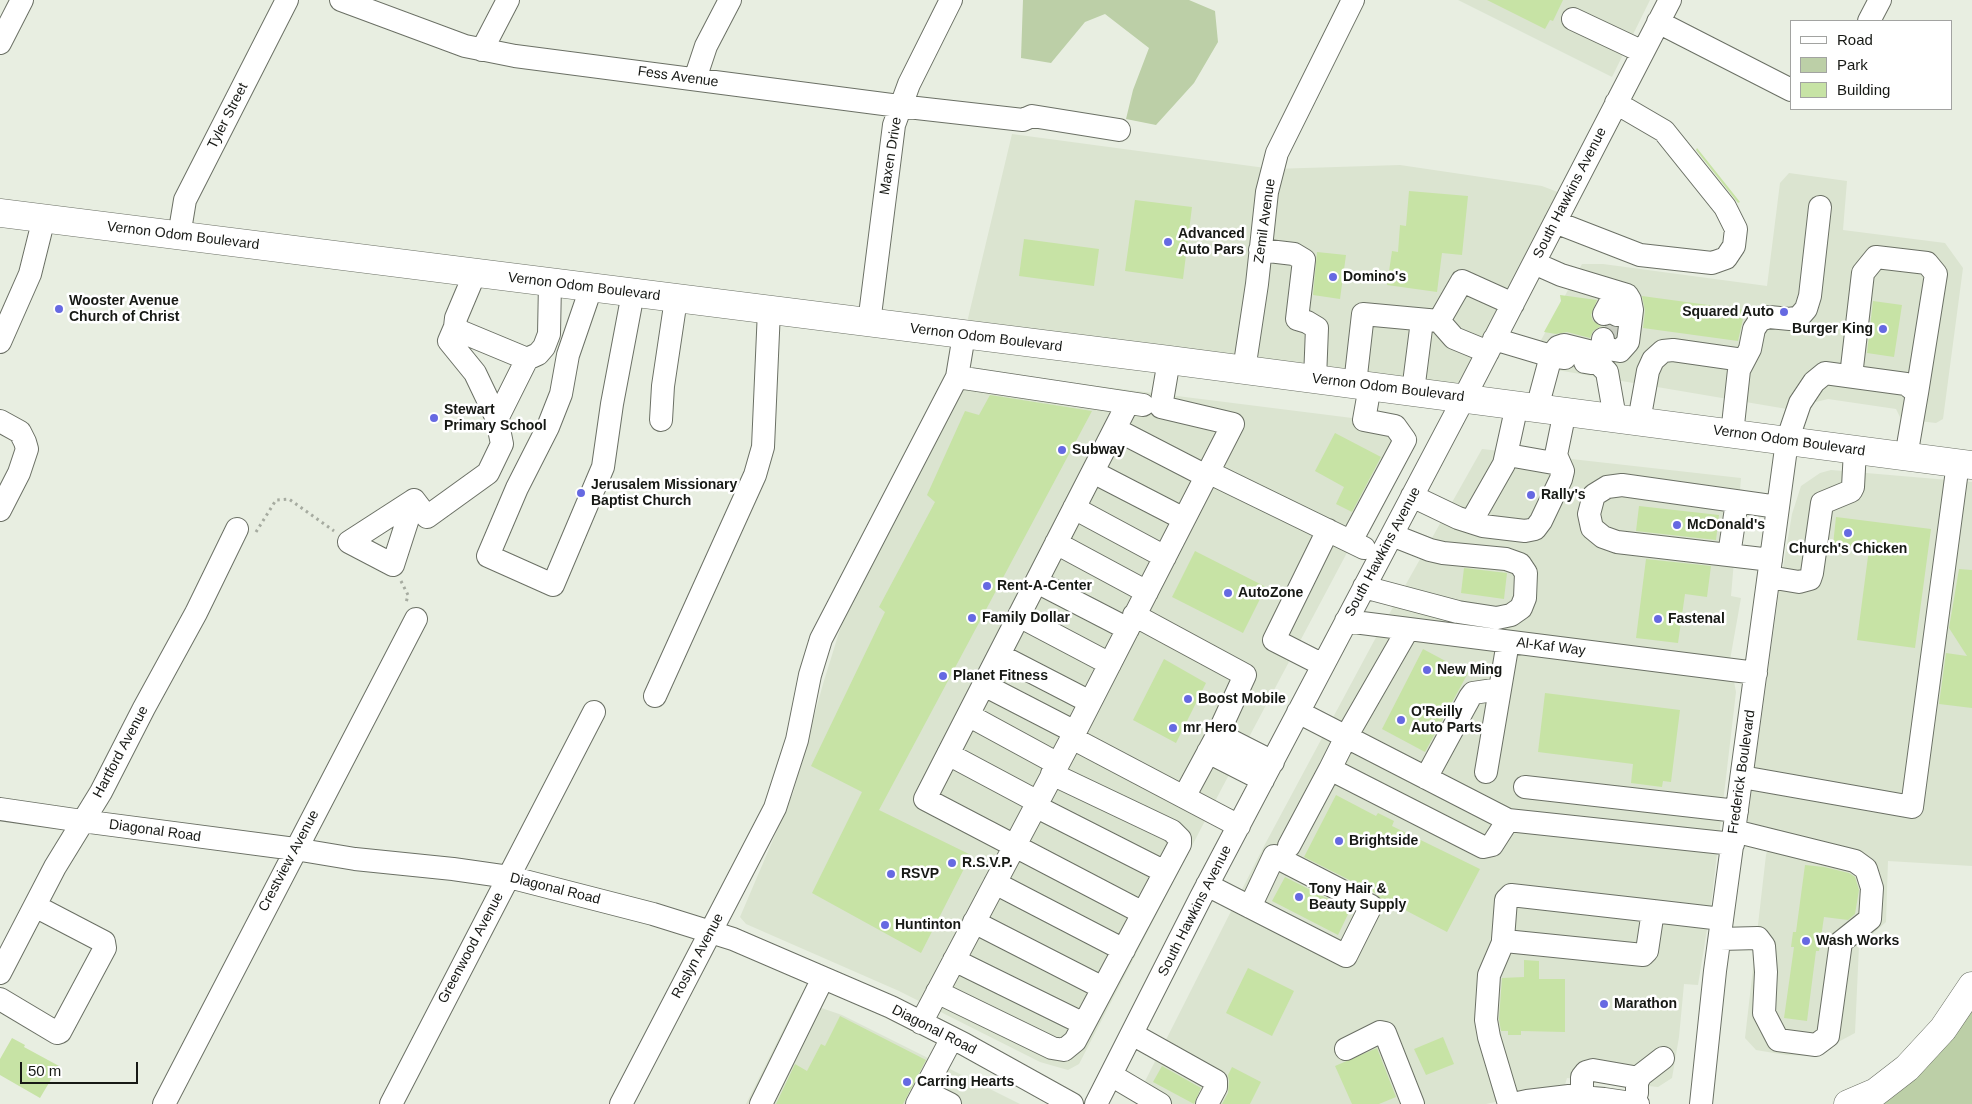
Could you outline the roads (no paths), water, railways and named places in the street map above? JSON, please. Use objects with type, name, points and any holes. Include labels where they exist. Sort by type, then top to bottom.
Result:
[{"type":"main road","name":"Vernon Odom Boulevard","points":[[0,213],[1413,391],[1965,464]]},
{"type":"main road","points":[[1848,1104],[1876,1092],[1914,1062],[1943,1029],[1972,986]]},
{"type":"street","points":[[0,43],[22,0]]},
{"type":"street","name":"Tyler Street","points":[[179,236],[185,200],[287,0]]},
{"type":"street","name":"Fess Avenue","points":[[341,0],[465,46],[515,56],[899,106],[1023,120],[1032,116],[1119,130]]},
{"type":"street","points":[[482,50],[508,0]]},
{"type":"street","points":[[695,79],[706,46],[730,0]]},
{"type":"street","name":"Maxen Drive","points":[[869,323],[894,125],[899,106],[909,84],[951,0]]},
{"type":"street","name":"Zemil Avenue","points":[[1244,370],[1267,192],[1277,153],[1353,0]]},
{"type":"street","name":"South Hawkins Avenue","points":[[1096,1104],[1207,885],[1464,398],[1670,0]]},
{"type":"street","points":[[1870,20],[1880,0]]},
{"type":"street","points":[[1573,19],[1643,52]]},
{"type":"street","points":[[1658,22],[1790,89]]},
{"type":"street","points":[[1555,222],[1640,255],[1712,263],[1726,258],[1734,246],[1736,228],[1725,208],[1664,131],[1616,103]]},
{"type":"street","points":[[1732,434],[1739,370],[1750,349],[1754,329],[1760,320],[1769,317],[1790,319],[1799,317],[1806,309],[1810,296],[1820,207]]},
{"type":"street","points":[[0,342],[30,274],[44,218]]},
{"type":"street","points":[[1260,250],[1294,254],[1304,260],[1297,319],[1317,328],[1315,379]]},
{"type":"street","points":[[1851,376],[1863,273],[1876,257],[1927,263],[1936,274],[1906,457]]},
{"type":"street","points":[[1351,541],[1404,440],[1395,426],[1364,420],[1363,314],[1430,321],[1454,338],[1491,346],[1585,356],[1620,351],[1628,342],[1632,310],[1627,295],[1611,306],[1560,275],[1534,263]]},
{"type":"street","points":[[414,500],[427,517],[488,472],[502,444],[497,419],[476,374],[449,341],[475,273]]},
{"type":"street","points":[[1413,391],[1430,321],[1462,281],[1513,304]]},
{"type":"street","points":[[497,419],[527,359],[538,354],[544,347],[549,334],[550,283]]},
{"type":"street","points":[[591,288],[568,355],[561,394],[548,427],[517,488],[488,556],[553,585],[603,467],[612,404],[633,293]]},
{"type":"street","points":[[661,420],[663,386],[676,299]]},
{"type":"street","points":[[655,696],[755,475],[763,447],[769,310]]},
{"type":"street","points":[[455,327],[462,332],[527,359]]},
{"type":"street","name":"Roslyn Avenue","points":[[620,1104],[775,808],[797,740],[810,675],[821,639],[957,377],[964,335]]},
{"type":"street","points":[[1627,420],[1653,360],[1663,351],[1674,350],[1743,360]]},
{"type":"street","points":[[1585,356],[1627,420]]},
{"type":"street","points":[[1471,522],[1504,464],[1527,406],[1585,356]]},
{"type":"street","points":[[1161,408],[1169,360]]},
{"type":"street","name":"Frederick Boulevard","points":[[1701,1104],[1721,929],[1788,441],[1800,403],[1814,382],[1824,373],[1906,384],[1917,393]]},
{"type":"street","points":[[921,1022],[1073,735],[1233,424],[1161,408],[957,377]]},
{"type":"street","points":[[1128,403],[925,799],[1143,913]]},
{"type":"street","points":[[1412,496],[1458,518],[1483,526],[1525,531],[1536,529],[1561,480],[1563,471],[1556,455],[1565,411]]},
{"type":"street","points":[[0,421],[20,432],[26,442],[27,449],[19,473],[0,510]]},
{"type":"street","points":[[1115,429],[1351,541],[1380,557]]},
{"type":"street","points":[[1778,507],[1622,485],[1607,487],[1594,495],[1589,514],[1592,528],[1603,537],[1616,542],[1729,555],[1770,569],[1799,582],[1810,579],[1812,573],[1822,503],[1851,491],[1853,487],[1855,450]]},
{"type":"street","points":[[1508,455],[1559,464]]},
{"type":"street","points":[[1742,777],[1912,806],[1965,464]]},
{"type":"street","points":[[1093,472],[1184,520]]},
{"type":"street","points":[[414,500],[394,565],[349,542],[414,500]]},
{"type":"street","points":[[1729,555],[1737,502]]},
{"type":"street","points":[[1074,508],[1165,557]]},
{"type":"street","points":[[1323,665],[1274,640],[1328,530]]},
{"type":"street","name":"Hartford Avenue","points":[[0,973],[82,821],[101,792],[196,612],[246,531]]},
{"type":"street","points":[[1364,587],[1458,612],[1497,618],[1511,615],[1521,608],[1525,598],[1526,573],[1520,564],[1506,559],[1430,550],[1392,534]]},
{"type":"street","points":[[1056,543],[1147,592]]},
{"type":"street","points":[[1036,582],[1131,622],[1246,675],[1184,797]]},
{"type":"street","name":"Crestview Avenue","points":[[164,1104],[296,849],[411,612]]},
{"type":"street","points":[[1455,635],[1458,612]]},
{"type":"street","points":[[1019,616],[1110,664]]},
{"type":"street","name":"Al-Kaf Way","points":[[1346,621],[1756,674]]},
{"type":"street","points":[[1289,846],[1346,737],[1408,629]]},
{"type":"street","points":[[1486,772],[1508,642]]},
{"type":"street","points":[[999,655],[1090,702]]},
{"type":"street","points":[[984,685],[1238,826]]},
{"type":"street","points":[[1426,778],[1473,693],[1500,689]]},
{"type":"street","name":"Greenwood Avenue","points":[[391,1104],[594,712]]},
{"type":"street","points":[[1298,712],[1508,820],[1735,829]]},
{"type":"street","points":[[937,992],[1052,1048],[1064,1050],[1075,1041],[1180,844],[1180,839],[1176,834],[1055,769],[968,715]]},
{"type":"street","points":[[1213,743],[1268,771]]},
{"type":"street","points":[[948,754],[1036,804],[1165,872]]},
{"type":"street","points":[[1330,769],[1483,847],[1492,845],[1508,820]]},
{"type":"street","points":[[1509,1104],[1489,1037],[1486,1020],[1489,975],[1504,940],[1506,900],[1511,895],[1653,912],[1758,938],[1764,946],[1766,972],[1764,1013],[1778,1040],[1816,1045],[1828,1036],[1841,942],[1870,919],[1872,888],[1866,869],[1855,861],[1735,829],[1525,787]]},
{"type":"street","name":"Diagonal Road","points":[[0,809],[296,849],[355,859],[509,877],[653,914],[711,931],[891,1007],[1072,1104]]},
{"type":"street","points":[[1207,885],[1250,907],[1346,956],[1371,906],[1274,856],[1250,907]]},
{"type":"street","points":[[995,883],[1124,950]]},
{"type":"street","points":[[0,999],[57,1033],[60,1032],[105,948],[104,942],[35,906]]},
{"type":"street","points":[[1504,940],[1643,955],[1647,951],[1653,912]]},
{"type":"street","points":[[974,922],[1103,988]]},
{"type":"street","points":[[954,960],[1084,1024]]},
{"type":"street","points":[[761,1104],[823,978]]},
{"type":"street","points":[[1346,1049],[1380,1032],[1385,1033],[1413,1104]]},
{"type":"street","points":[[1132,1034],[1216,1081],[1216,1087],[1207,1104]]},
{"type":"street","points":[[950,1104],[921,1098],[952,1038]]},
{"type":"street","points":[[1513,1104],[1528,1100],[1569,1096],[1637,1104],[1637,1082],[1639,1078],[1663,1058]]},
{"type":"street","points":[[1582,1097],[1582,1077],[1586,1072],[1594,1070],[1639,1078]]},
{"type":"street","points":[[1111,1075],[1157,1103]]},
{"type":"tunnel","points":[[1615,341],[1617,315]]},
{"type":"place","name":"Advanced Auto Pars","points":[[1168,242]]},
{"type":"place","name":"Domino's","points":[[1333,277]]},
{"type":"place","name":"Wooster Avenue Church of Christ","points":[[59,309]]},
{"type":"place","name":"Squared Auto","points":[[1784,312]]},
{"type":"place","name":"Burger King","points":[[1883,329]]},
{"type":"place","name":"Stewart Primary School","points":[[434,418]]},
{"type":"place","name":"Subway","points":[[1062,450]]},
{"type":"place","name":"Jerusalem Missionary Baptist Church","points":[[581,493]]},
{"type":"place","name":"Rally's","points":[[1531,495]]},
{"type":"place","name":"McDonald's","points":[[1677,525]]},
{"type":"place","name":"Church's Chicken","points":[[1848,533]]},
{"type":"place","name":"Rent-A-Center","points":[[987,586]]},
{"type":"place","name":"AutoZone","points":[[1228,593]]},
{"type":"place","name":"Family Dollar","points":[[972,618]]},
{"type":"place","name":"Fastenal","points":[[1658,619]]},
{"type":"place","name":"New Ming","points":[[1427,670]]},
{"type":"place","name":"Planet Fitness","points":[[943,676]]},
{"type":"place","name":"Boost Mobile","points":[[1188,699]]},
{"type":"place","name":"O'Reilly Auto Parts","points":[[1401,720]]},
{"type":"place","name":"mr Hero","points":[[1173,728]]},
{"type":"place","name":"Brightside","points":[[1339,841]]},
{"type":"place","name":"R.S.V.P.","points":[[952,863]]},
{"type":"place","name":"RSVP","points":[[891,874]]},
{"type":"place","name":"Tony Hair & Beauty Supply","points":[[1299,897]]},
{"type":"place","name":"Huntinton","points":[[885,925]]},
{"type":"place","name":"Wash Works","points":[[1806,941]]},
{"type":"place","name":"Marathon","points":[[1604,1004]]},
{"type":"place","name":"Carring Hearts","points":[[907,1082]]}]
